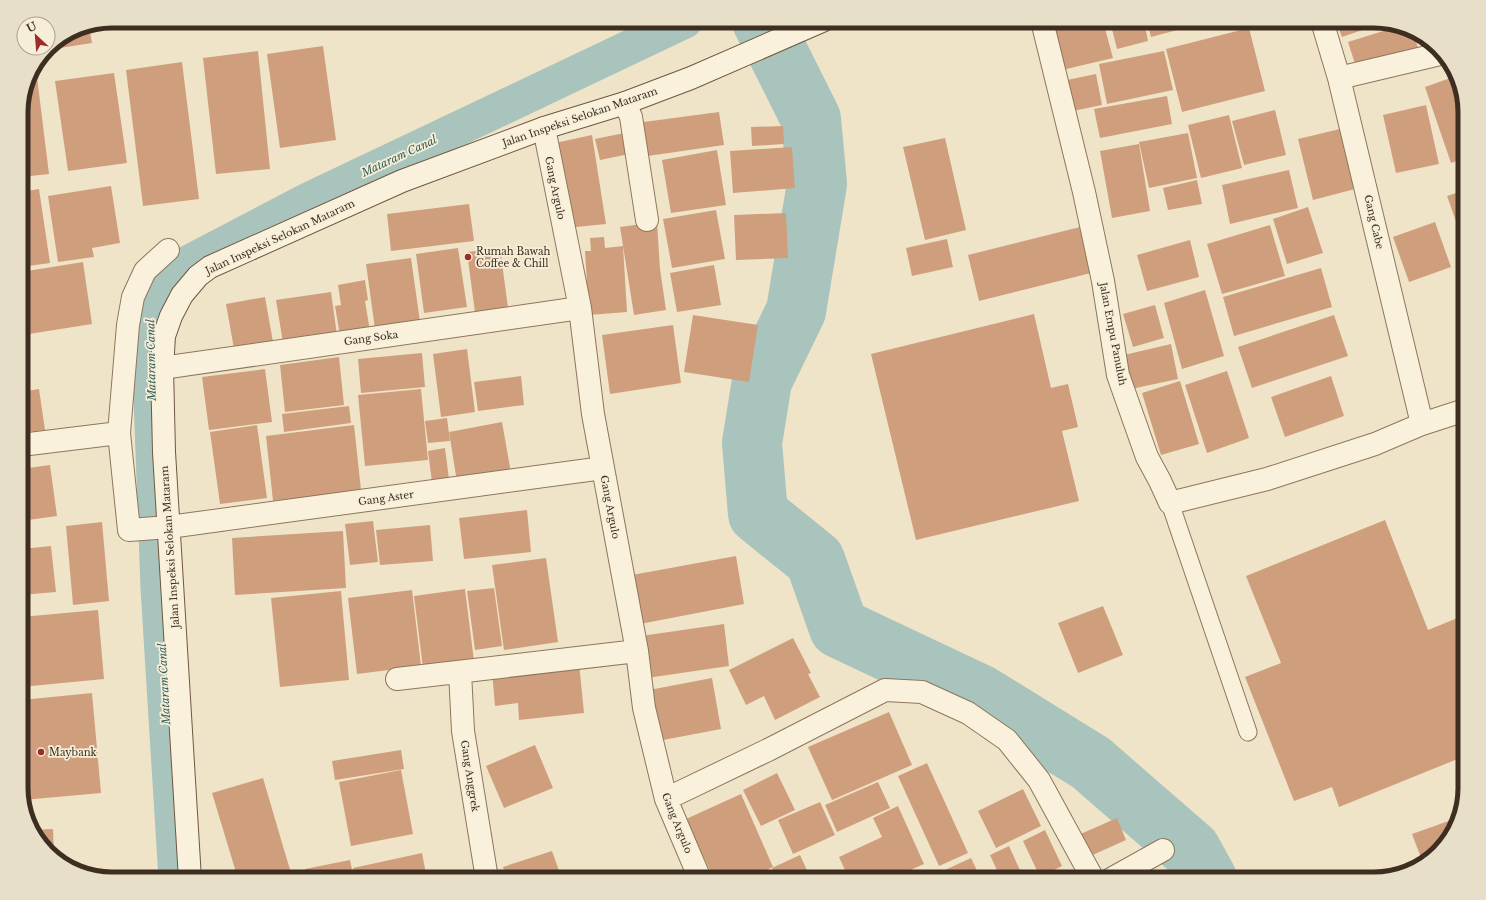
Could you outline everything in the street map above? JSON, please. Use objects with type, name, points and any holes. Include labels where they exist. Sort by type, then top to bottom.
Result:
[{"type":"street","name":"Jalan Inspeksi Selokan Mataram","points":[[190,872],[166,527],[162,368],[164,336],[171,316],[182,295],[198,276],[210,267],[402,181],[544,128],[625,103],[691,78],[806,28]]},
{"type":"street","name":"Jalan Empu Panuluh","points":[[1044,28],[1086,200],[1103,281],[1118,375],[1146,457],[1160,481],[1170,503]]},
{"type":"street","name":"Gang Cabe","points":[[1324,28],[1340,78],[1422,424]]},
{"type":"street","points":[[1340,78],[1435,55]]},
{"type":"street","points":[[625,103],[631,117],[648,220]]},
{"type":"street","name":"Gang Argulo","points":[[544,128],[580,308],[593,414],[637,651],[644,708],[666,799],[697,872]]},
{"type":"street","points":[[28,444],[119,433],[128,325],[133,297],[145,271],[168,250]]},
{"type":"street","name":"Gang Soka","points":[[162,368],[580,308]]},
{"type":"street","points":[[1170,503],[1267,479],[1375,444],[1422,424],[1458,412]]},
{"type":"street","name":"Gang Aster","points":[[119,433],[128,529],[132,530],[166,527],[602,468]]},
{"type":"street","points":[[397,679],[637,651]]},
{"type":"street","name":"Gang Anggrek","points":[[460,672],[463,731],[486,872]]},
{"type":"street","points":[[666,799],[768,750],[885,690],[922,692],[968,714],[1007,740],[1039,780],[1089,872]]},
{"type":"street","points":[[1124,872],[1163,850]]},
{"type":"lane","points":[[1170,503],[1248,732]]},
{"type":"building","points":[[1065,28],[1105,28],[1113,58],[1058,71],[1049,32]]},
{"type":"building","points":[[1112,28],[1145,28],[1148,41],[1117,49]]},
{"type":"building","points":[[1149,28],[1181,28],[1181,29],[1151,37]]},
{"type":"building","points":[[1249,28],[1265,91],[1182,112],[1166,49]]},
{"type":"building","points":[[1339,28],[1368,28],[1342,37]]},
{"type":"building","points":[[1388,30],[1406,34],[1415,39],[1418,48],[1356,67],[1348,42]]},
{"type":"building","points":[[90,31],[92,43],[58,48],[70,39]]},
{"type":"building","points":[[323,46],[336,140],[280,148],[267,54]]},
{"type":"building","points":[[258,51],[270,169],[216,174],[203,58]]},
{"type":"building","points":[[1164,51],[1173,90],[1107,104],[1099,64]]},
{"type":"building","points":[[182,62],[199,199],[143,206],[126,70]]},
{"type":"building","points":[[114,73],[127,163],[68,171],[55,81]]},
{"type":"building","points":[[1096,74],[1102,105],[1068,112],[1062,81]]},
{"type":"building","points":[[37,77],[49,174],[28,176],[28,107]]},
{"type":"building","points":[[1450,78],[1454,85],[1458,107],[1458,160],[1451,163],[1425,87]]},
{"type":"building","points":[[1167,96],[1172,124],[1100,138],[1094,109]]},
{"type":"building","points":[[1426,105],[1439,164],[1396,173],[1383,115]]},
{"type":"building","points":[[1275,110],[1286,155],[1244,165],[1232,121]]},
{"type":"building","points":[[719,112],[724,145],[641,157],[636,123]]},
{"type":"building","points":[[1229,115],[1242,168],[1201,178],[1188,125]]},
{"type":"building","points":[[783,126],[784,144],[752,146],[751,127]]},
{"type":"building","points":[[1340,129],[1355,189],[1313,200],[1298,139]]},
{"type":"building","points":[[629,132],[634,153],[600,160],[595,139]]},
{"type":"building","points":[[1188,133],[1197,178],[1149,188],[1139,142]]},
{"type":"building","points":[[592,135],[606,224],[567,228],[555,143]]},
{"type":"building","points":[[945,138],[966,230],[925,240],[903,147]]},
{"type":"building","points":[[1139,144],[1150,211],[1112,218],[1100,151]]},
{"type":"building","points":[[792,147],[795,188],[733,193],[730,151]]},
{"type":"building","points":[[717,150],[726,205],[671,213],[662,160]]},
{"type":"building","points":[[1289,170],[1298,208],[1230,224],[1222,185]]},
{"type":"building","points":[[1197,180],[1202,204],[1168,210],[1163,188]]},
{"type":"building","points":[[111,186],[120,243],[92,248],[94,257],[58,262],[48,196]]},
{"type":"building","points":[[39,189],[50,263],[28,266],[28,191]]},
{"type":"building","points":[[1458,192],[1458,227],[1447,196]]},
{"type":"building","points":[[469,204],[474,241],[391,251],[387,214]]},
{"type":"building","points":[[1308,207],[1323,253],[1287,264],[1273,219]]},
{"type":"building","points":[[716,210],[725,259],[672,268],[663,219]]},
{"type":"building","points":[[786,213],[788,258],[736,260],[734,215]]},
{"type":"building","points":[[657,222],[660,269],[666,310],[634,315],[620,227]]},
{"type":"building","points":[[1435,222],[1451,267],[1409,282],[1393,237]]},
{"type":"building","points":[[1270,225],[1285,276],[1222,294],[1207,244]]},
{"type":"building","points":[[1080,227],[1091,273],[979,301],[968,255]]},
{"type":"building","points":[[604,237],[605,248],[623,246],[627,312],[589,315],[585,251],[591,251],[590,238]]},
{"type":"building","points":[[947,239],[953,267],[912,276],[906,248]]},
{"type":"building","points":[[1190,240],[1199,277],[1147,291],[1137,255]]},
{"type":"building","points":[[458,248],[467,307],[424,313],[416,254]]},
{"type":"building","points":[[500,248],[509,315],[476,320],[467,252]]},
{"type":"building","points":[[411,258],[420,322],[375,329],[366,264]]},
{"type":"building","points":[[83,262],[92,324],[29,334],[28,271]]},
{"type":"building","points":[[714,265],[721,305],[677,312],[670,273]]},
{"type":"building","points":[[1321,268],[1332,307],[1234,336],[1223,297]]},
{"type":"building","points":[[365,280],[368,300],[365,301],[370,331],[340,336],[335,306],[341,305],[338,285]]},
{"type":"building","points":[[1205,290],[1224,356],[1182,369],[1164,303]]},
{"type":"building","points":[[331,292],[337,335],[283,343],[276,300]]},
{"type":"building","points":[[265,297],[273,342],[234,349],[226,304]]},
{"type":"building","points":[[1155,305],[1164,338],[1133,347],[1123,314]]},
{"type":"building","points":[[1034,314],[1051,388],[1068,384],[1078,427],[1062,431],[1079,501],[916,540],[871,354]]},
{"type":"building","points":[[693,315],[758,325],[749,382],[684,372]]},
{"type":"building","points":[[1334,315],[1348,356],[1252,388],[1238,347]]},
{"type":"building","points":[[673,325],[681,383],[610,394],[602,335]]},
{"type":"building","points":[[1171,344],[1178,379],[1131,389],[1124,355]]},
{"type":"building","points":[[467,349],[475,412],[441,417],[433,354]]},
{"type":"building","points":[[422,353],[425,387],[361,393],[358,359]]},
{"type":"building","points":[[339,357],[344,405],[285,412],[280,365]]},
{"type":"building","points":[[265,369],[272,422],[209,430],[202,377]]},
{"type":"building","points":[[1227,371],[1249,438],[1207,453],[1185,385]]},
{"type":"building","points":[[521,376],[524,405],[478,411],[474,382]]},
{"type":"building","points":[[1331,376],[1344,416],[1285,437],[1271,397]]},
{"type":"building","points":[[1180,381],[1199,444],[1161,455],[1142,393]]},
{"type":"building","points":[[39,389],[45,430],[28,432],[28,391]]},
{"type":"building","points":[[421,389],[428,460],[365,466],[358,395]]},
{"type":"building","points":[[349,406],[351,423],[284,432],[282,414]]},
{"type":"building","points":[[447,418],[450,441],[428,443],[425,421]]},
{"type":"building","points":[[502,422],[511,473],[457,482],[449,432]]},
{"type":"building","points":[[257,425],[267,498],[220,504],[210,432]]},
{"type":"building","points":[[354,425],[361,490],[273,501],[266,436]]},
{"type":"building","points":[[445,448],[450,487],[433,490],[428,451]]},
{"type":"building","points":[[50,465],[57,516],[28,520],[28,468]]},
{"type":"building","points":[[527,510],[531,552],[464,559],[459,518]]},
{"type":"building","points":[[1385,520],[1428,630],[1458,618],[1458,759],[1339,807],[1332,787],[1294,801],[1245,677],[1281,663],[1246,576]]},
{"type":"building","points":[[373,521],[378,562],[350,565],[345,524]]},
{"type":"building","points":[[102,522],[109,601],[73,605],[66,526]]},
{"type":"building","points":[[430,525],[433,561],[380,565],[376,530]]},
{"type":"building","points":[[343,531],[346,588],[235,595],[232,538]]},
{"type":"building","points":[[51,546],[56,592],[28,594],[28,548]]},
{"type":"building","points":[[736,556],[744,604],[640,624],[632,575]]},
{"type":"building","points":[[546,558],[558,642],[504,650],[492,565]]},
{"type":"building","points":[[494,588],[502,646],[475,650],[467,591]]},
{"type":"building","points":[[465,589],[474,661],[423,668],[414,596]]},
{"type":"building","points":[[412,590],[421,666],[357,674],[348,598]]},
{"type":"building","points":[[341,591],[349,680],[280,687],[271,598]]},
{"type":"building","points":[[1103,606],[1123,655],[1078,673],[1058,623]]},
{"type":"building","points":[[98,610],[104,679],[28,686],[28,616]]},
{"type":"building","points":[[724,624],[729,666],[647,678],[641,636]]},
{"type":"building","points":[[793,638],[811,673],[808,674],[820,697],[775,720],[764,696],[746,705],[729,670]]},
{"type":"building","points":[[579,663],[584,713],[519,720],[518,703],[495,706],[492,671]]},
{"type":"building","points":[[712,678],[721,729],[658,741],[649,690]]},
{"type":"building","points":[[92,693],[101,793],[29,799],[28,699]]},
{"type":"building","points":[[889,712],[912,765],[832,800],[808,747]]},
{"type":"building","points":[[535,745],[553,788],[504,808],[486,766]]},
{"type":"building","points":[[401,750],[404,769],[335,780],[332,761]]},
{"type":"building","points":[[927,763],[968,853],[939,866],[898,776]]},
{"type":"building","points":[[401,770],[413,834],[351,846],[339,782]]},
{"type":"building","points":[[777,773],[795,810],[761,826],[743,790]]},
{"type":"building","points":[[263,778],[291,872],[236,872],[212,793]]},
{"type":"building","points":[[878,782],[890,808],[837,832],[825,805]]},
{"type":"building","points":[[1023,789],[1041,826],[996,848],[978,811]]},
{"type":"building","points":[[741,794],[773,867],[762,872],[711,872],[686,819]]},
{"type":"building","points":[[820,802],[835,835],[793,854],[778,820]]},
{"type":"building","points":[[898,806],[924,864],[906,872],[846,872],[839,857],[882,837],[873,818]]},
{"type":"building","points":[[1117,818],[1126,840],[1086,858],[1076,836]]},
{"type":"building","points":[[1452,820],[1441,839],[1421,858],[1412,834]]},
{"type":"building","points":[[53,829],[54,848],[49,843],[40,830]]},
{"type":"building","points":[[1045,830],[1062,866],[1050,872],[1038,872],[1023,841]]},
{"type":"building","points":[[1009,846],[1021,872],[998,872],[990,855]]},
{"type":"building","points":[[552,851],[560,872],[505,872],[503,867]]},
{"type":"building","points":[[422,853],[426,872],[354,872],[353,868]]},
{"type":"building","points":[[800,855],[808,872],[774,872],[772,868]]},
{"type":"building","points":[[971,858],[978,872],[946,872],[945,870]]},
{"type":"building","points":[[350,860],[353,872],[305,872],[305,869]]},
{"type":"waterway","name":"Mataram Canal","points":[[176,872],[158,588],[148,317],[182,266],[310,199],[670,28]]},
{"type":"waterway","points":[[766,28],[811,119],[817,184],[796,311],[762,381],[752,443],[758,514],[815,560],[839,628],[981,695],[1091,763],[1191,850],[1203,872]]},
{"type":"place","name":"Rumah Bawah Coffee & Chill","points":[[468,257]]},
{"type":"place","name":"Maybank","points":[[41,752]]}]
